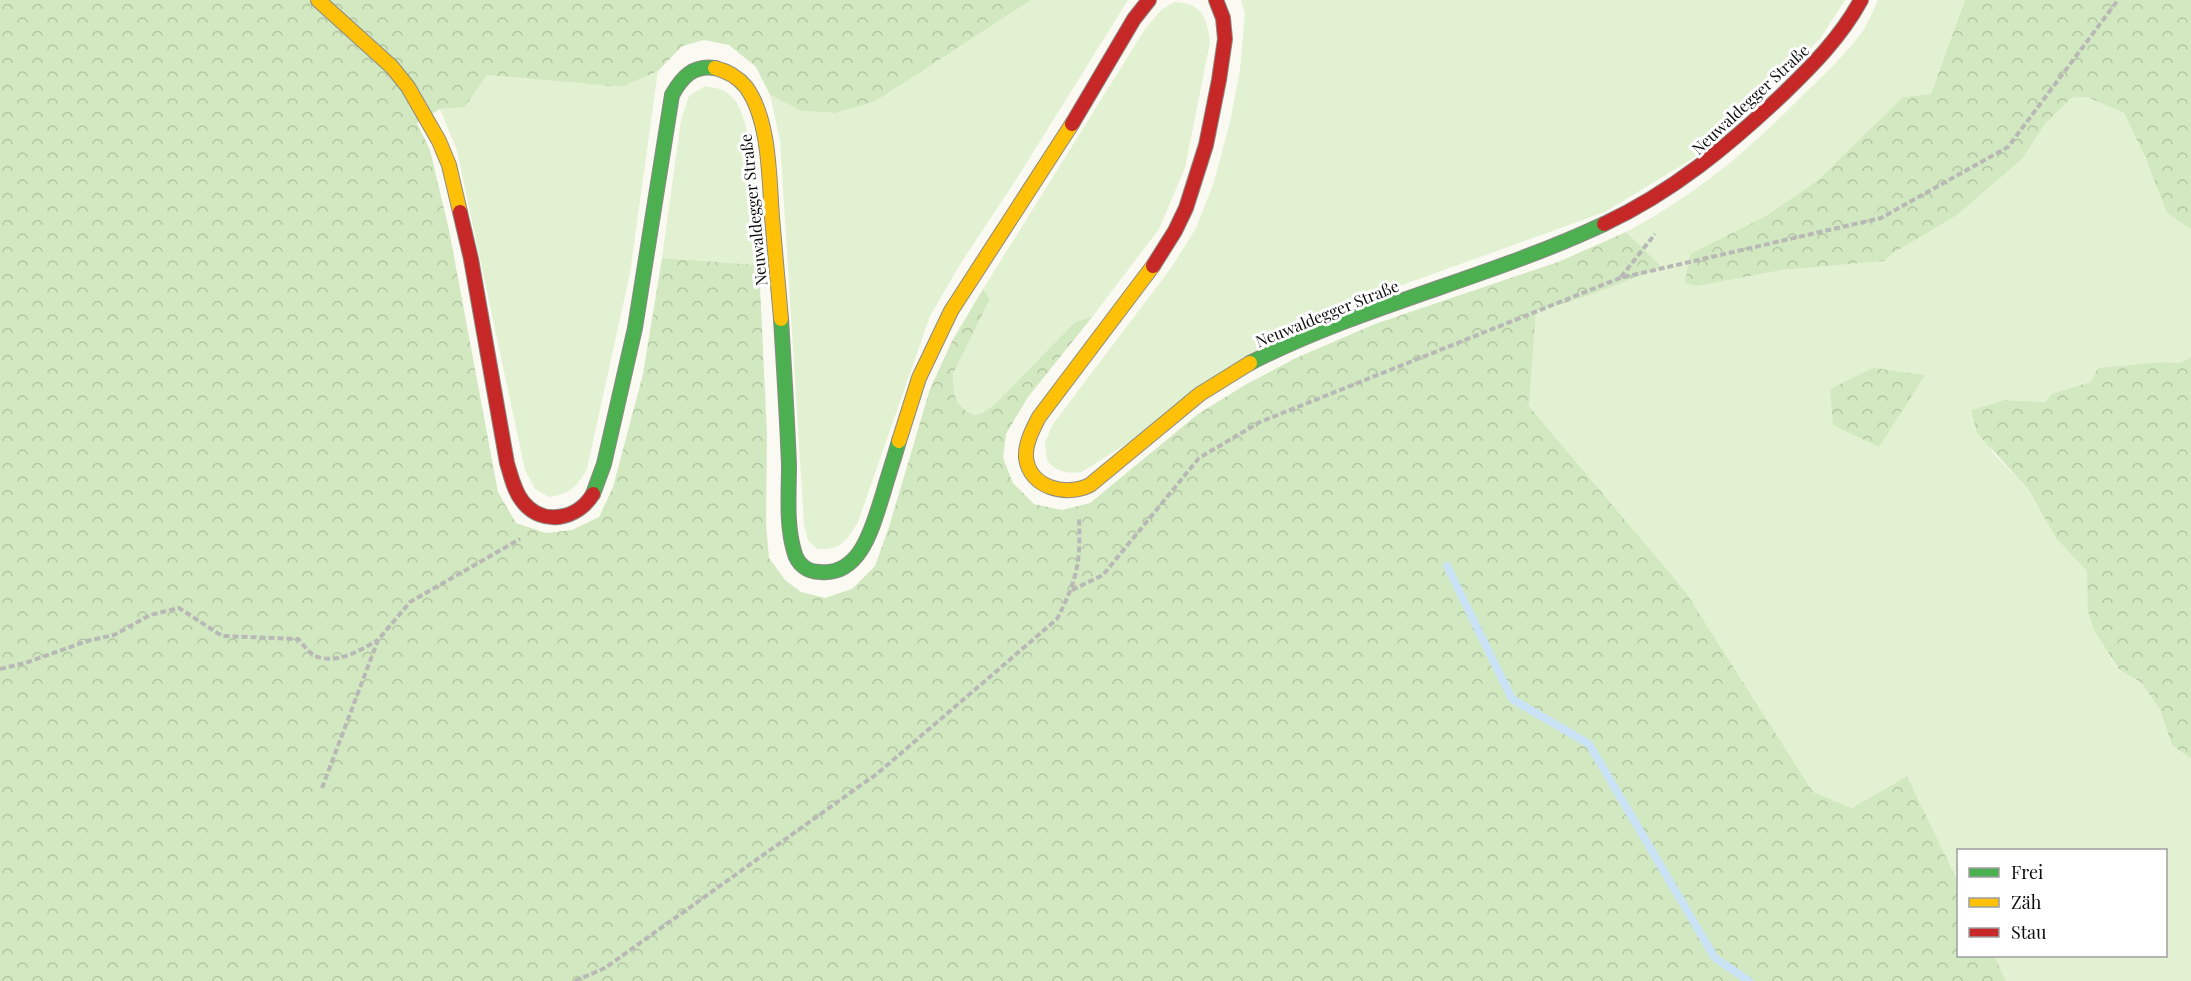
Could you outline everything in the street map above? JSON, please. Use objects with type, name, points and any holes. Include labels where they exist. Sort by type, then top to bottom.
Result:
[{"type":"main road","points":[[318,0],[392,68],[408,87],[440,141],[449,165],[471,259],[512,483],[524,505],[545,516]]},
{"type":"main road","name":"Neuwaldegger Straße","points":[[545,516],[557,518],[570,516],[583,508],[593,497],[601,474],[616,415],[635,320],[668,114],[672,95],[680,79],[704,66],[716,67],[738,78],[755,105],[763,138],[776,254],[787,409],[790,530],[793,548],[799,562],[818,573],[829,573],[842,569],[853,561],[864,547],[920,378],[951,311],[1070,128],[1134,19],[1149,0]]},
{"type":"main road","points":[[1078,490],[1062,492],[1048,488],[1036,479],[1029,467],[1026,451],[1029,434],[1039,417],[1143,279],[1172,237],[1185,210],[1196,182],[1224,56],[1224,29],[1220,5],[1216,0]]},
{"type":"main road","name":"Neuwaldegger Straße","points":[[1078,490],[1089,486],[1214,384],[1263,356],[1348,320],[1574,239],[1661,194],[1700,168],[1795,82],[1841,33],[1861,0]]},
{"type":"path","points":[[1072,590],[1103,575],[1199,458],[1260,422],[1620,278],[1881,218],[2008,147],[2118,0]]},
{"type":"path","points":[[575,981],[605,968],[878,773],[1057,619],[1072,590],[1080,545],[1078,490]]},
{"type":"path","points":[[0,669],[114,635],[150,615],[179,608],[222,636],[298,639],[315,656],[331,658],[351,656],[378,640],[410,602],[524,536],[545,516]]},
{"type":"path","points":[[322,788],[378,640]]},
{"type":"green space","points":[[0,0],[1031,0],[876,101],[836,113],[802,111],[770,95],[756,67],[729,45],[704,40],[682,46],[658,71],[622,87],[487,75],[465,107],[440,109],[417,123],[430,150],[449,230],[498,492],[516,523],[546,533],[572,530],[599,517],[613,487],[643,374],[662,258],[759,265],[767,433],[766,523],[769,558],[785,580],[801,592],[825,598],[852,589],[875,566],[930,389],[952,341],[983,289],[990,299],[953,374],[957,402],[974,415],[994,405],[1075,322],[1093,316],[1028,397],[1006,434],[1003,458],[1013,483],[1034,504],[1062,510],[1090,503],[1198,414],[1245,385],[1296,358],[1375,324],[1558,262],[1626,232],[1662,267],[1582,298],[1536,311],[1529,406],[1685,591],[1813,792],[1852,808],[1907,776],[1957,880],[1957,957],[1994,957],[2006,981],[0,981]]},
{"type":"green space","points":[[1031,0],[1128,0],[961,263],[930,316],[858,522],[838,546],[818,549],[808,541],[804,525],[780,140],[770,95],[802,111],[836,113],[876,101]]},
{"type":"green space","points":[[1241,0],[1845,0],[1820,39],[1692,159],[1605,212],[1344,306],[1082,472],[1071,473],[1055,468],[1047,461],[1045,442],[1053,424],[1171,268],[1196,228],[1214,182],[1230,122],[1240,70],[1245,13]]},
{"type":"green space","points":[[1878,0],[1965,0],[1931,94],[1903,97],[1818,180],[1766,216],[1697,286],[1783,270],[1885,261],[2023,158],[2045,124],[2071,98],[2087,97],[2124,113],[2146,159],[2167,212],[2191,229],[2191,357],[2180,363],[2161,362],[2099,368],[2091,383],[2053,394],[2045,402],[2005,400],[1971,410],[1993,453],[2028,489],[2056,538],[2088,571],[2088,612],[2118,670],[2141,682],[2160,710],[2172,745],[2191,759],[2191,981],[2006,981],[1994,957],[2167,957],[2167,849],[1957,849],[1957,880],[1907,776],[1852,808],[1813,792],[1685,591],[1529,406],[1536,311],[1582,298],[1661,266],[1626,232],[1695,189],[1756,140],[1822,77],[1855,42]]},
{"type":"green space","points":[[1965,0],[2191,0],[2191,229],[2167,213],[2146,159],[2124,113],[2087,97],[2071,98],[2045,124],[2023,158],[1957,215],[1893,253],[1885,261],[1783,270],[1697,286],[1685,283],[1690,254],[1766,216],[1818,180],[1903,97],[1931,94]]},
{"type":"green space","points":[[1174,2],[1191,5],[1201,13],[1207,25],[1210,42],[1185,168],[1159,229],[1093,316],[1075,322],[994,405],[974,415],[957,402],[953,374],[990,299],[983,289],[1145,29],[1161,10]]},
{"type":"green space","points":[[658,71],[630,273],[587,469],[572,489],[549,497],[535,489],[525,470],[457,151],[440,109],[465,107],[487,75],[622,87]]},
{"type":"green space","points":[[705,86],[717,88],[730,95],[741,111],[751,152],[754,177],[759,265],[662,258],[681,120],[689,96]]},
{"type":"green space","points":[[2191,357],[2191,759],[2172,745],[2160,710],[2141,682],[2119,670],[2093,628],[2088,611],[2087,571],[2056,538],[2028,489],[1977,433],[1971,410],[2005,400],[2045,402],[2052,394],[2091,382],[2098,368],[2161,362],[2180,363]]},
{"type":"green space","points":[[1873,368],[1925,375],[1879,447],[1833,425],[1830,389]]},
{"type":"waterway","points":[[1447,566],[1512,699],[1589,744],[1715,958],[1749,981]]},
{"type":"traffic: fast","points":[[593,494],[604,464],[635,328],[672,95],[684,78],[694,70],[715,68]]},
{"type":"traffic: fast","points":[[1250,363],[1337,324],[1516,260],[1604,224]]},
{"type":"traffic: fast","points":[[781,319],[789,465],[788,508],[791,541],[795,556],[803,566],[815,572],[834,571],[846,566],[856,557],[870,533],[899,441]]},
{"type":"traffic: slow","points":[[318,0],[392,67],[408,87],[439,141],[449,165],[460,212]]},
{"type":"traffic: slow","points":[[715,68],[732,75],[743,83],[754,100],[760,116],[769,167],[781,319]]},
{"type":"traffic: slow","points":[[899,441],[919,378],[951,311],[1072,124]]},
{"type":"traffic: slow","points":[[1153,266],[1039,417],[1030,436],[1026,452],[1029,468],[1034,477],[1060,490],[1081,489],[1090,485],[1200,394],[1250,363]]},
{"type":"traffic: jam","points":[[1072,124],[1134,19],[1149,0]]},
{"type":"traffic: jam","points":[[1153,266],[1175,231],[1186,208],[1206,145],[1225,39],[1223,18],[1216,0]]},
{"type":"traffic: jam","points":[[1604,224],[1676,183],[1741,132],[1815,62],[1835,39],[1861,0]]},
{"type":"traffic: jam","points":[[460,212],[471,259],[507,463],[517,493],[531,510],[550,517],[570,514],[587,503],[593,494]]}]
